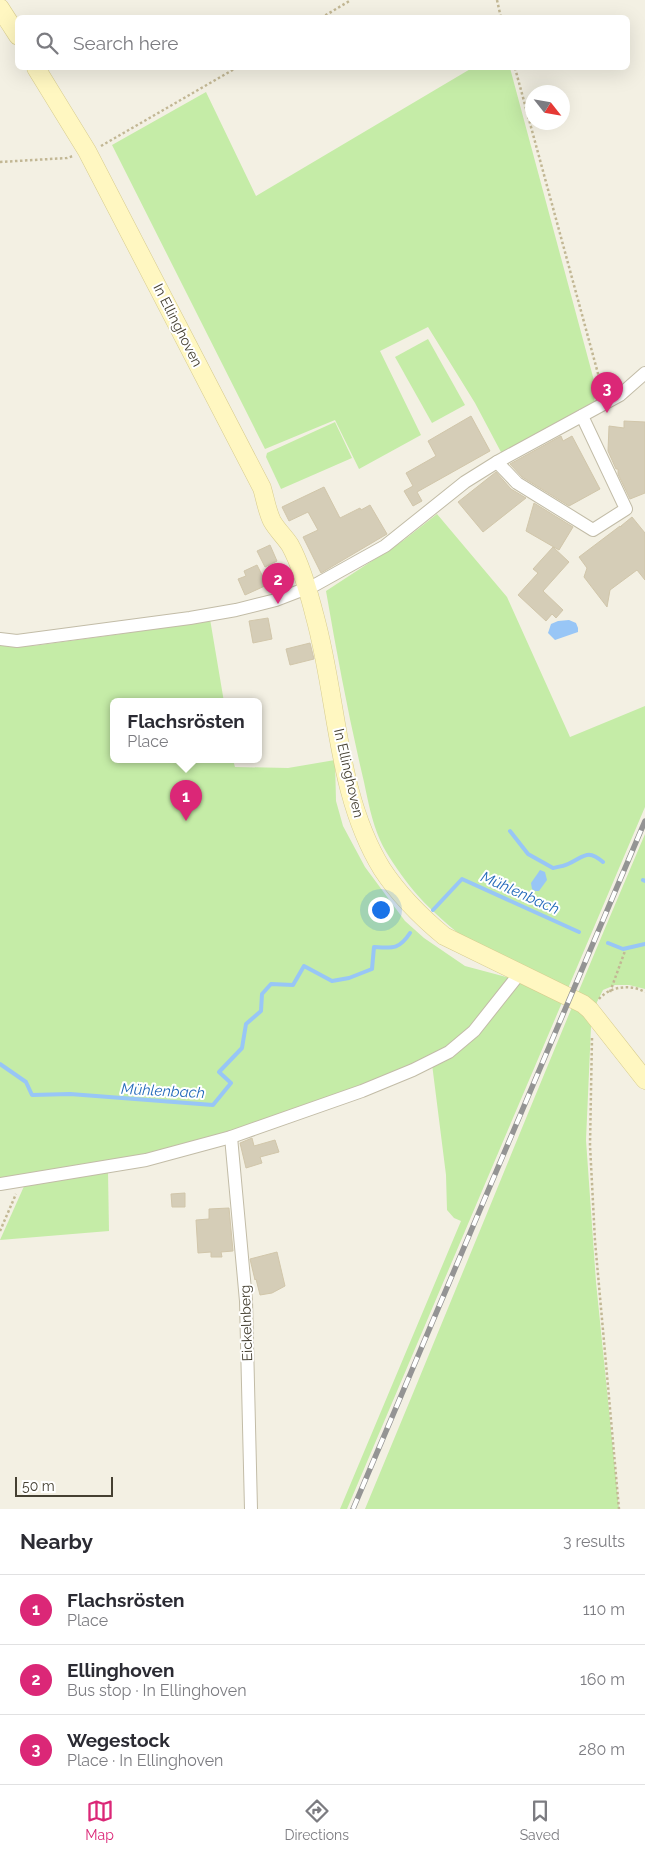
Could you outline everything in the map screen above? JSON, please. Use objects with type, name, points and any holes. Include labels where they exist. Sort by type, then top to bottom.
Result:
[{"type":"street","points":[[0,8],[15,31]]},
{"type":"street","name":"In Ellinghoven","points":[[37,70],[86,151],[262,488],[272,520],[291,546],[307,588],[316,619],[352,797],[369,845],[383,869],[406,901],[425,921],[444,936],[520,973]]},
{"type":"street","points":[[0,639],[17,641],[190,618],[257,605],[307,588],[386,546],[465,482],[620,394],[645,373]]},
{"type":"street","points":[[498,462],[517,483],[593,530],[626,509],[582,416]]},
{"type":"street","points":[[0,1184],[22,1182],[146,1160],[231,1137],[362,1091],[413,1070],[448,1052],[474,1031],[520,973],[584,1004],[645,1080]]},
{"type":"street","name":"Eickelnberg","points":[[231,1137],[246,1301],[251,1509]]},
{"type":"path","points":[[327,15],[351,0]]},
{"type":"path","points":[[497,0],[500,15]]},
{"type":"path","points":[[109,142],[233,70]]},
{"type":"path","points":[[516,70],[606,402]]},
{"type":"path","points":[[0,162],[67,158],[86,151]]},
{"type":"path","points":[[610,992],[625,951]]},
{"type":"path","points":[[619,1509],[595,1241],[590,1145],[593,1030],[594,1015],[602,996],[627,986],[636,987],[645,992]]},
{"type":"path","points":[[0,1231],[22,1182]]},
{"type":"green space","points":[[469,70],[511,70],[525,130],[527,130],[596,388],[594,403],[502,454],[475,403],[428,327],[380,351],[421,435],[359,469],[335,420],[265,449],[112,145],[206,92],[256,196]]},
{"type":"green space","points":[[428,339],[465,405],[432,423],[395,357]]},
{"type":"green space","points":[[335,422],[352,458],[281,489],[266,457],[267,453]]},
{"type":"green space","points":[[437,514],[507,597],[570,737],[645,706],[645,807],[347,1509],[340,1509],[461,1221],[454,1218],[447,1210],[446,1175],[432,1064],[257,1126],[151,1153],[0,1181],[0,646],[32,646],[210,619],[223,698],[110,698],[110,763],[234,763],[235,767],[288,768],[335,760],[336,801],[343,826],[365,867],[405,921],[424,938],[465,966],[518,980],[460,935],[420,898],[393,863],[377,833],[372,819],[326,591],[404,540]]},
{"type":"green space","points":[[645,834],[645,989],[629,985],[615,985],[603,990],[597,1002],[591,1027],[586,1140],[596,1282],[619,1509],[365,1509],[574,1002]]},
{"type":"green space","points":[[108,1171],[109,1231],[0,1240],[25,1184]]},
{"type":"water","points":[[569,620],[576,623],[578,632],[555,640],[548,633],[551,624]]},
{"type":"water","points":[[540,870],[545,872],[547,880],[539,891],[535,891],[532,889],[531,883]]},
{"type":"building","points":[[471,416],[490,451],[417,492],[422,501],[413,506],[404,491],[413,486],[406,473],[436,456],[428,441]]},
{"type":"building","points":[[624,421],[645,422],[645,493],[630,499],[618,474],[618,469],[616,469],[608,451],[609,426],[624,428]]},
{"type":"building","points":[[561,436],[563,441],[572,436],[600,489],[569,506],[522,477],[510,464]]},
{"type":"building","points":[[496,472],[511,489],[526,498],[483,532],[458,502]]},
{"type":"building","points":[[324,487],[340,518],[370,505],[387,534],[321,573],[303,537],[318,530],[308,512],[289,521],[282,507]]},
{"type":"building","points":[[534,503],[573,527],[559,550],[526,531]]},
{"type":"building","points":[[632,517],[645,533],[645,580],[637,570],[610,590],[607,607],[584,577],[587,568],[579,557]]},
{"type":"building","points":[[270,545],[277,561],[265,567],[257,551]]},
{"type":"building","points":[[553,547],[569,562],[543,591],[563,610],[556,618],[552,614],[546,621],[518,595],[538,573],[533,569]]},
{"type":"building","points":[[257,565],[267,585],[245,595],[238,579],[246,576],[244,571]]},
{"type":"building","points":[[268,618],[272,639],[253,643],[249,621]]},
{"type":"building","points":[[310,643],[314,659],[290,665],[286,649]]},
{"type":"building","points":[[252,1138],[254,1146],[275,1140],[279,1152],[260,1157],[262,1163],[246,1168],[240,1143]]},
{"type":"building","points":[[185,1193],[185,1207],[172,1207],[171,1194]]},
{"type":"building","points":[[229,1208],[233,1251],[221,1252],[222,1257],[211,1257],[211,1252],[198,1253],[196,1220],[209,1219],[209,1209]]},
{"type":"building","points":[[277,1252],[285,1286],[272,1293],[260,1295],[250,1259]]},
{"type":"waterway","points":[[510,831],[528,854],[553,868],[566,865],[586,855],[593,855],[603,862]]},
{"type":"waterway","name":"Mühlenbach","points":[[433,910],[462,879],[579,932]]},
{"type":"waterway","name":"Mühlenbach","points":[[0,1064],[26,1082],[32,1095],[70,1094],[213,1105],[231,1083],[219,1072],[242,1048],[246,1024],[261,1011],[262,994],[271,984],[293,985],[304,966],[332,981],[349,978],[372,969],[374,947],[395,947],[406,939],[410,933]]},
{"type":"waterway","name":"Mühlenbach","points":[[608,943],[623,949],[645,944]]},
{"type":"railway","points":[[353,1509],[645,821]]},
{"type":"place","name":"Wegestock","points":[[607,413]]},
{"type":"place","name":"Ellinghoven","points":[[278,604]]},
{"type":"place","name":"Flachsrösten","points":[[186,821]]}]
